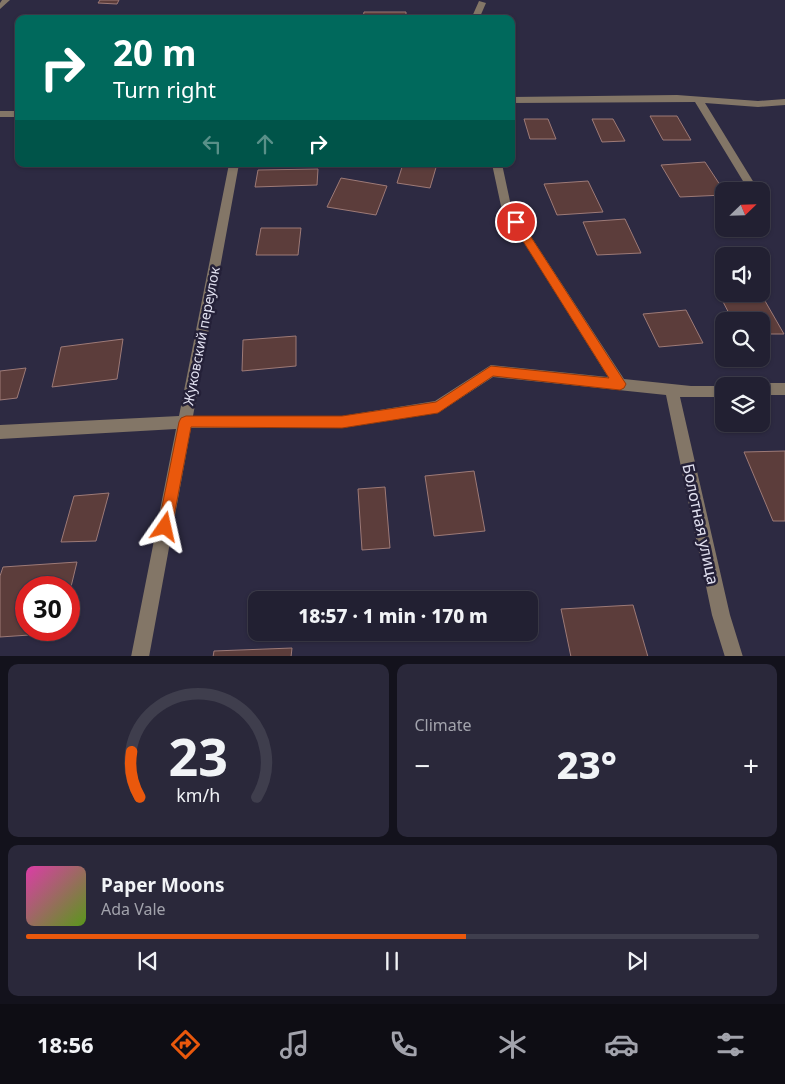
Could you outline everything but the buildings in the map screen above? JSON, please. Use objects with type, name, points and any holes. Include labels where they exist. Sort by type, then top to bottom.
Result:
[{"type":"street","points":[[0,7],[6,0]]},
{"type":"street","points":[[477,15],[482,3]]},
{"type":"street","points":[[515,100],[677,98],[758,104],[785,102]]},
{"type":"street","points":[[698,99],[749,182]]},
{"type":"street","points":[[0,114],[15,114]]},
{"type":"street","name":"Жуковский переулок","points":[[140,656],[233,167]]},
{"type":"street","points":[[498,167],[506,206],[620,384]]},
{"type":"street","points":[[0,432],[186,422],[342,422],[438,407],[491,371],[691,392],[715,391]]},
{"type":"street","points":[[770,389],[785,388]]},
{"type":"street","name":"Болотная улица","points":[[672,390],[721,615],[734,656]]},
{"type":"route","points":[[165,527],[186,422],[342,422],[438,407],[491,371],[620,384],[516,222]]}]
